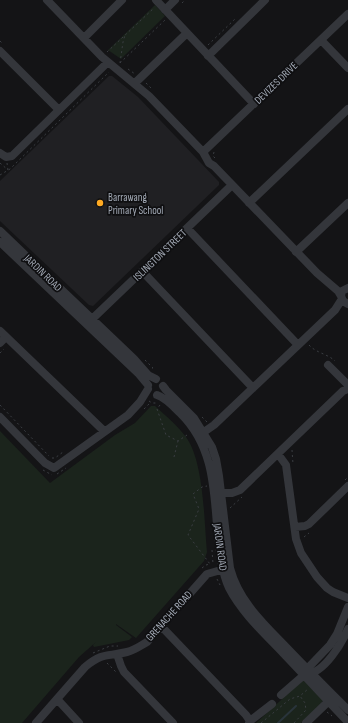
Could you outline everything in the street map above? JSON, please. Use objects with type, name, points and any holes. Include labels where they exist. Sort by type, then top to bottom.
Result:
[{"type":"street","points":[[47,0],[84,38],[135,83],[190,138],[205,150],[209,163],[214,166],[345,301]]},
{"type":"street","points":[[84,38],[122,0]]},
{"type":"street","points":[[165,10],[175,0]]},
{"type":"street","points":[[208,56],[265,0]]},
{"type":"street","points":[[157,1],[254,104]]},
{"type":"street","name":"DEVIZES DRIVE","points":[[205,150],[348,14]]},
{"type":"street","points":[[135,83],[187,33]]},
{"type":"street","points":[[321,40],[348,68]]},
{"type":"street","points":[[0,51],[59,110]]},
{"type":"street","points":[[0,153],[6,157],[12,156],[108,60]]},
{"type":"street","points":[[249,203],[348,109]]},
{"type":"street","name":"ISLINGTON STREET","points":[[90,322],[232,185]]},
{"type":"street","points":[[296,252],[348,203]]},
{"type":"street","points":[[187,228],[301,342]]},
{"type":"street","name":"JARDIN ROAD","points":[[0,231],[138,373],[149,394],[166,399],[195,429],[197,433],[212,446],[216,459],[220,554],[219,568],[240,606],[308,673],[331,698],[348,722]]},
{"type":"street","name":"JARDIN ROAD","points":[[0,242],[134,359],[148,375],[161,381],[166,390],[194,418],[197,433]]},
{"type":"street","points":[[142,271],[253,388]]},
{"type":"street","points":[[331,285],[347,288]]},
{"type":"street","points":[[345,301],[342,291],[347,288]]},
{"type":"street","points":[[197,433],[214,425],[345,301]]},
{"type":"street","points":[[2,337],[104,432]]},
{"type":"street","points":[[217,493],[237,492],[348,388],[328,365]]},
{"type":"street","points":[[149,394],[152,380],[156,379]]},
{"type":"street","points":[[0,417],[45,463],[54,468],[128,415],[149,394],[162,390],[163,386]]},
{"type":"street","points":[[278,454],[286,465],[296,540],[301,553],[317,577],[327,588],[348,598]]},
{"type":"street","points":[[295,527],[309,524],[348,486]]},
{"type":"street","name":"GRENACHE ROAD","points":[[36,723],[85,667],[93,660],[100,656],[117,654],[135,649],[147,642],[204,577],[219,568]]},
{"type":"street","points":[[281,695],[308,673],[330,645],[345,622],[348,607]]},
{"type":"street","points":[[161,626],[246,715],[250,722],[272,704]]},
{"type":"street","points":[[308,673],[318,670],[332,655],[348,629]]},
{"type":"street","points":[[117,654],[124,672],[173,723]]},
{"type":"street","points":[[306,723],[331,698]]},
{"type":"street","name":"JARDIN ROAD","points":[[331,698],[348,710]]},
{"type":"street","points":[[57,699],[79,723]]},
{"type":"path","points":[[120,63],[108,60],[126,35],[157,1]]},
{"type":"path","points":[[207,45],[239,15]]},
{"type":"path","points":[[120,63],[165,20]]},
{"type":"path","points":[[120,63],[123,42],[126,35]]},
{"type":"path","points":[[126,67],[138,75]]},
{"type":"path","points":[[0,175],[8,170],[109,72]]},
{"type":"path","points":[[0,163],[8,170]]},
{"type":"path","points":[[301,342],[332,358],[337,364]]},
{"type":"path","points":[[149,394],[152,403],[162,404],[157,409],[164,433],[178,441],[197,433]]},
{"type":"path","points":[[0,405],[51,458],[55,458],[68,449]]},
{"type":"path","points":[[174,457],[178,441]]},
{"type":"path","points":[[207,486],[202,487],[193,494],[199,509],[188,535],[219,568]]},
{"type":"path","points":[[212,546],[211,558],[219,568],[220,585]]},
{"type":"path","points":[[199,573],[206,565],[219,568]]},
{"type":"path","points":[[90,654],[110,646],[123,646]]},
{"type":"path","points":[[261,723],[290,699],[300,696],[308,689]]},
{"type":"path","points":[[294,723],[306,710],[305,703],[300,696]]},
{"type":"shaded area","points":[[155,5],[165,16],[121,59],[108,50]]},
{"type":"shaded area","name":"Barrawang Primary School","points":[[109,76],[112,76],[138,97],[219,182],[219,185],[93,306],[89,305],[0,221],[0,181]]},
{"type":"shaded area","points":[[151,406],[155,406],[175,425],[186,437],[192,448],[200,476],[204,508],[207,552],[204,561],[136,638],[116,624],[132,637],[129,640],[94,647],[93,645],[96,642],[79,657],[22,723],[0,723],[0,431],[50,483],[115,435],[135,423]]},
{"type":"shaded area","points":[[305,678],[323,700],[321,704],[301,723],[256,723]]},
{"type":"waterway","points":[[278,723],[296,706]]},
{"type":"place","name":"Barrawang Primary School","points":[[100,203]]}]
